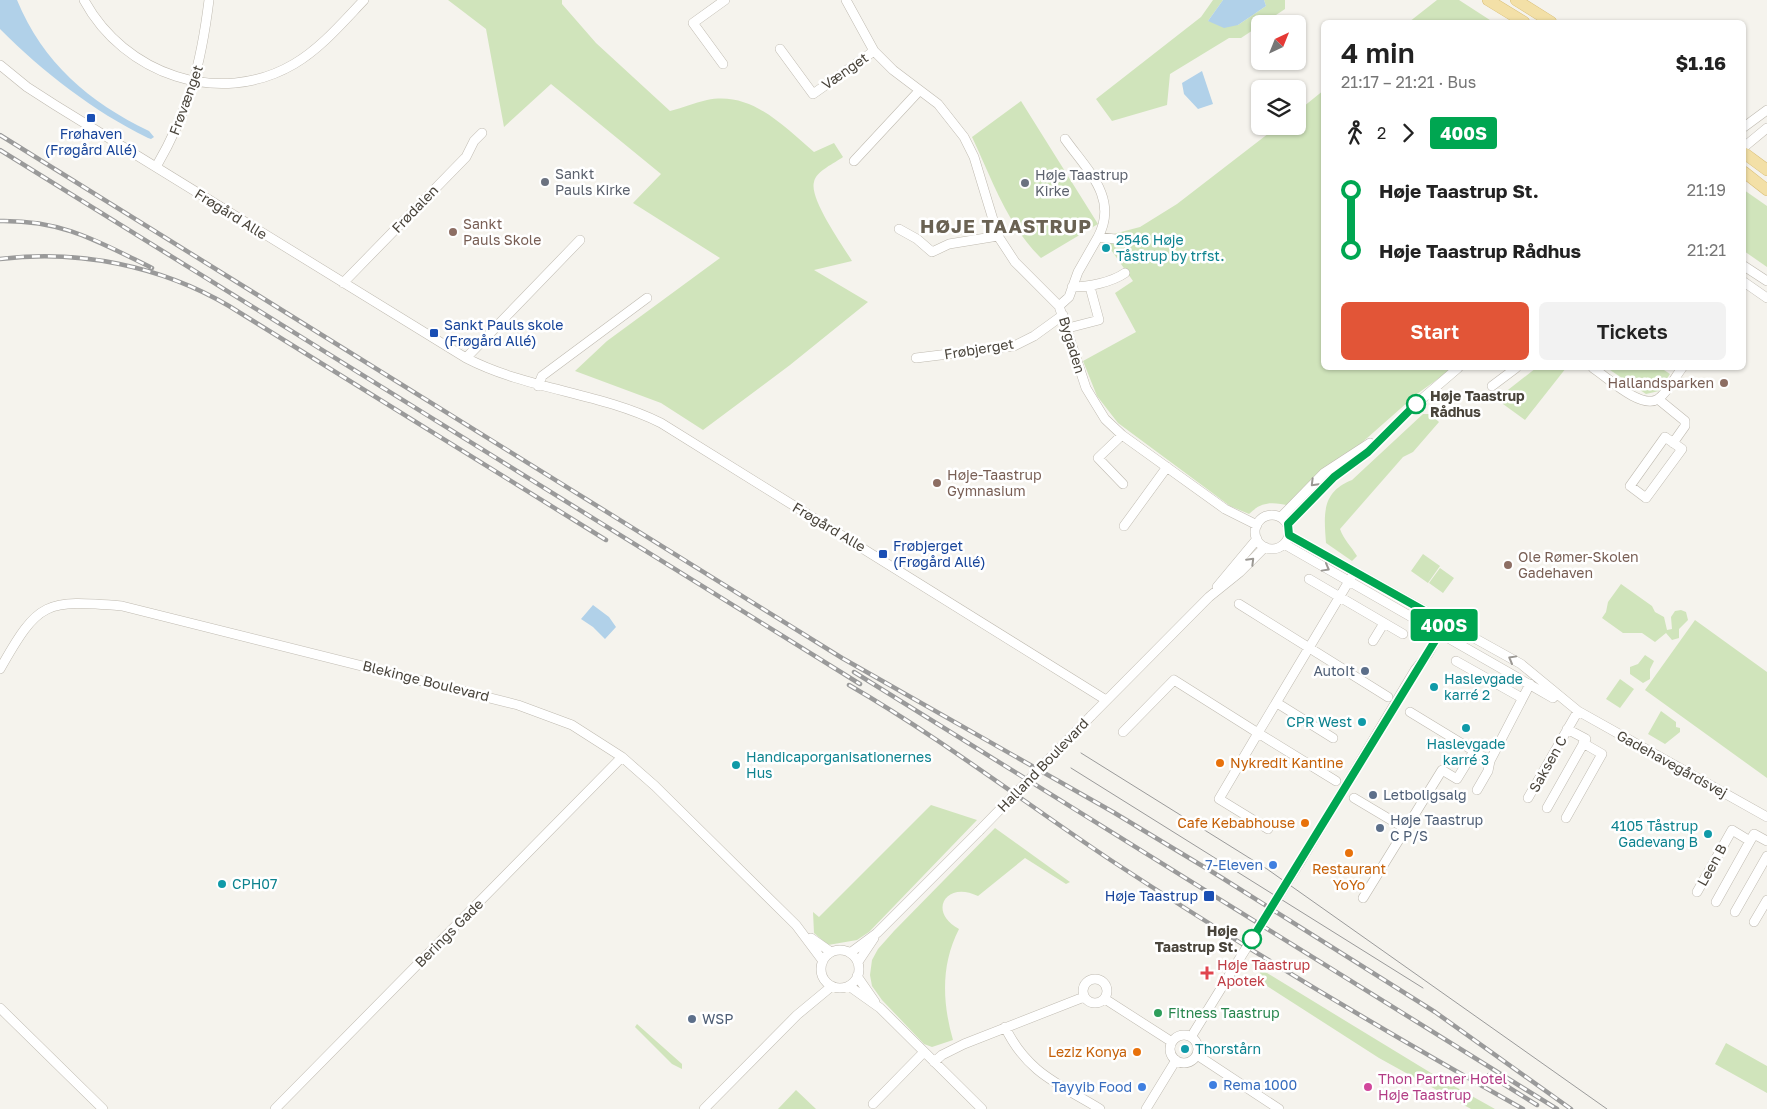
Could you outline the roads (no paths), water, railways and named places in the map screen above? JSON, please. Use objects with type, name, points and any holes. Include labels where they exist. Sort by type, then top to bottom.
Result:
[{"type":"main road","points":[[1488,0],[1521,20]]},
{"type":"main road","points":[[1516,0],[1548,20]]},
{"type":"main road","points":[[1746,154],[1767,170]]},
{"type":"main road","points":[[1746,174],[1767,190]]},
{"type":"street","points":[[84,0],[102,26],[128,52],[166,74],[195,82],[231,84],[257,80],[280,71],[315,49],[364,0]]},
{"type":"street","name":"Frøvænget","points":[[156,167],[171,141],[195,82],[209,0]]},
{"type":"street","points":[[723,64],[693,23],[725,0]]},
{"type":"street","name":"Bygaden","points":[[846,0],[874,51],[919,91],[943,108],[964,137],[974,157],[998,236],[1015,262],[1059,306],[1068,328],[1086,388],[1105,419],[1122,435],[1226,509],[1257,525]]},
{"type":"street","name":"Vænget","points":[[780,49],[812,94],[874,51]]},
{"type":"street","name":"Frøgård Alle","points":[[0,65],[27,87],[466,358],[499,373],[538,386],[616,404],[661,423],[1106,700]]},
{"type":"street","points":[[854,161],[919,91]]},
{"type":"street","points":[[1746,126],[1767,110]]},
{"type":"street","points":[[1746,145],[1767,128]]},
{"type":"street","name":"Frødalen","points":[[343,283],[466,157],[474,141],[482,133]]},
{"type":"street","points":[[1059,306],[1068,297],[1104,225],[1103,197],[1100,185],[1065,140]]},
{"type":"street","points":[[899,230],[916,239],[932,252],[949,244],[998,236]]},
{"type":"street","points":[[1098,237],[1115,239]]},
{"type":"street","points":[[466,358],[580,240]]},
{"type":"street","points":[[1746,267],[1767,281]]},
{"type":"street","points":[[1746,279],[1753,270]]},
{"type":"street","points":[[1072,287],[1090,287],[1105,280],[1115,280],[1125,273]]},
{"type":"street","points":[[1746,283],[1767,298]]},
{"type":"street","points":[[1068,328],[1099,320],[1090,287]]},
{"type":"street","points":[[538,386],[542,376],[647,298]]},
{"type":"street","name":"Frøbjerget","points":[[916,358],[1014,346],[1034,336],[1063,315]]},
{"type":"street","points":[[1288,524],[1334,477],[1368,452],[1383,435],[1456,370]]},
{"type":"street","points":[[1492,386],[1513,370]]},
{"type":"street","points":[[1596,370],[1633,397],[1642,401],[1658,399],[1680,370]]},
{"type":"street","points":[[1658,399],[1685,421],[1685,426],[1673,443]]},
{"type":"street","points":[[1122,435],[1098,458],[1123,484]]},
{"type":"street","points":[[1280,517],[1324,473],[1383,435]]},
{"type":"street","points":[[1665,437],[1673,443],[1682,449],[1646,498],[1630,486],[1665,437]]},
{"type":"street","points":[[1124,526],[1167,466]]},
{"type":"street","points":[[1267,516],[1280,517],[1288,524],[1289,535],[1284,544],[1275,548],[1265,547],[1257,539],[1257,525],[1267,516]]},
{"type":"street","name":"Gadehavegårdsvej","points":[[1289,535],[1521,664],[1578,711]]},
{"type":"street","name":"Halland Boulevard","points":[[1209,597],[1231,567],[1257,539]]},
{"type":"street","name":"Gadehavegårdsvej","points":[[1284,544],[1440,632],[1565,706],[1578,711],[1767,817]]},
{"type":"street","name":"Halland Boulevard","points":[[850,953],[877,933],[1209,597],[1240,572],[1265,547]]},
{"type":"street","points":[[1268,829],[1219,799],[1354,571]]},
{"type":"street","points":[[1309,579],[1403,634]]},
{"type":"street","name":"Blekinge Boulevard","points":[[0,669],[21,632],[41,611],[56,604],[74,602],[122,606],[518,705],[572,725],[622,757],[655,786],[805,934],[831,952]]},
{"type":"street","points":[[1239,604],[1388,697]]},
{"type":"street","points":[[1373,641],[1384,623]]},
{"type":"street","points":[[1192,1037],[1302,859],[1405,686],[1446,623]]},
{"type":"street","points":[[1456,661],[1522,698]]},
{"type":"street","points":[[1123,732],[1174,680],[1336,781]]},
{"type":"street","points":[[1477,790],[1530,684]]},
{"type":"street","points":[[1277,703],[1333,738]]},
{"type":"street","name":"Saksen C","points":[[1528,798],[1578,711]]},
{"type":"street","points":[[1410,712],[1490,761]]},
{"type":"street","points":[[1547,808],[1586,739],[1567,729]]},
{"type":"street","points":[[1566,818],[1602,754],[1583,743]]},
{"type":"street","points":[[1363,898],[1442,770],[1456,779],[1474,751]]},
{"type":"street","name":"Berings Gade","points":[[275,1109],[622,757]]},
{"type":"street","points":[[1354,798],[1406,829]]},
{"type":"street","name":"Leen B","points":[[1697,892],[1732,830],[1750,841]]},
{"type":"street","name":"Leen B","points":[[1716,902],[1754,834],[1767,841]]},
{"type":"street","points":[[1735,912],[1767,856]]},
{"type":"street","points":[[1754,922],[1767,900]]},
{"type":"street","name":"Halland Boulevard","points":[[858,962],[877,933]]},
{"type":"street","name":"Blekinge Boulevard","points":[[805,934],[823,961]]},
{"type":"street","points":[[858,976],[849,986],[839,988],[832,986],[825,980],[821,967],[823,961],[831,952],[841,950],[850,953],[858,962],[858,976],[880,1008]]},
{"type":"street","points":[[808,1004],[825,980]]},
{"type":"street","points":[[1097,980],[1103,982],[1106,988],[1105,999],[1095,1004],[1088,1002],[1084,997],[1083,989],[1085,984],[1097,980]]},
{"type":"street","points":[[704,1109],[808,1004],[832,986]]},
{"type":"street","points":[[849,986],[880,1008],[982,1109]]},
{"type":"street","points":[[934,1062],[942,1055],[964,1044],[1084,997]]},
{"type":"street","points":[[1105,999],[1172,1042]]},
{"type":"street","points":[[0,1008],[103,1109]]},
{"type":"street","points":[[1005,1027],[1013,1044],[1033,1068],[1100,1109]]},
{"type":"street","points":[[1179,1036],[1192,1037],[1197,1043],[1197,1055],[1190,1062],[1176,1060],[1171,1052],[1172,1042],[1179,1036]]},
{"type":"street","points":[[873,1104],[924,1052]]},
{"type":"street","points":[[1197,1055],[1274,1108]]},
{"type":"street","points":[[1146,1109],[1176,1060]]},
{"type":"water","points":[[0,0],[17,0],[40,43],[70,78],[107,107],[149,131],[154,137],[148,138],[88,103],[16,45],[0,29]]},
{"type":"water","points":[[1223,0],[1264,0],[1266,6],[1238,25],[1224,28],[1208,21]]},
{"type":"water","points":[[1202,71],[1213,104],[1198,109],[1184,94],[1182,83]]},
{"type":"water","points":[[593,605],[609,617],[616,627],[605,639],[593,627],[581,619]]},
{"type":"tram line","points":[[1081,753],[1267,869],[1607,1109]]},
{"type":"tram line","points":[[1071,768],[1423,988]]},
{"type":"railway","points":[[0,135],[842,658],[1113,812],[1219,876],[1435,1012],[1571,1109]]},
{"type":"railway","points":[[0,150],[860,684]]},
{"type":"railway","points":[[0,221],[43,224],[61,228],[96,241],[152,268]]},
{"type":"railway","points":[[0,259],[59,256],[89,259],[147,271],[176,280],[203,292],[229,306],[606,540]]},
{"type":"railway","points":[[854,672],[1557,1109]]},
{"type":"railway","points":[[849,685],[916,726],[1079,839],[1213,926],[1419,1050],[1523,1109]]},
{"type":"railway","points":[[1489,1075],[1537,1105]]},
{"type":"place","name":"Frøhaven (Frøgård Allé)","points":[[91,118]]},
{"type":"place","name":"Sankt Pauls Kirke","points":[[545,182]]},
{"type":"place","name":"Høje Taastrup Kirke","points":[[1025,183]]},
{"type":"place","name":"Sankt Pauls Skole","points":[[453,232]]},
{"type":"place","name":"2546 Høje Tåstrup by trfst.","points":[[1106,248]]},
{"type":"place","name":"Sankt Pauls skole (Frøgård Allé)","points":[[434,333]]},
{"type":"place","name":"Hallandsparken","points":[[1724,383]]},
{"type":"place","name":"Høje Taastrup Rådhus","points":[[1416,404]]},
{"type":"place","name":"Høje-Taastrup Gymnasium","points":[[937,483]]},
{"type":"place","name":"Frøbjerget (Frøgård Allé)","points":[[883,554]]},
{"type":"place","name":"Ole Rømer-Skolen Gadehaven","points":[[1508,565]]},
{"type":"place","name":"AutoIt","points":[[1365,671]]},
{"type":"place","name":"Haslevgade karré 2","points":[[1434,687]]},
{"type":"place","name":"CPR West","points":[[1362,722]]},
{"type":"place","name":"Haslevgade karré 3","points":[[1466,728]]},
{"type":"place","name":"Nykredit Kantine","points":[[1220,763]]},
{"type":"place","name":"Handicaporganisationernes Hus","points":[[736,765]]},
{"type":"place","name":"Letboligsalg","points":[[1373,795]]},
{"type":"place","name":"Cafe Kebabhouse","points":[[1305,823]]},
{"type":"place","name":"Høje Taastrup C P/S","points":[[1380,828]]},
{"type":"place","name":"4105 Tåstrup Gadevang B","points":[[1708,834]]},
{"type":"place","name":"Restaurant YoYo","points":[[1349,853]]},
{"type":"place","name":"7-Eleven","points":[[1273,865]]},
{"type":"place","name":"CPH07","points":[[222,884]]},
{"type":"place","name":"Høje Taastrup","points":[[1209,896]]},
{"type":"place","name":"Høje Taastrup St.","points":[[1252,939]]},
{"type":"place","name":"Høje Taastrup Apotek","points":[[1207,973]]},
{"type":"place","name":"Fitness Taastrup","points":[[1158,1013]]},
{"type":"place","name":"WSP","points":[[692,1019]]},
{"type":"place","name":"Thorstårn","points":[[1185,1049]]},
{"type":"place","name":"Leziz Konya","points":[[1137,1052]]},
{"type":"place","name":"Rema 1000","points":[[1213,1085]]},
{"type":"place","name":"Tayyib Food","points":[[1142,1087]]},
{"type":"place","name":"Thon Partner Hotel Høje Taastrup","points":[[1368,1087]]},
{"type":"district","name":"HØJE TAASTRUP","points":[[1006,226]]}]
